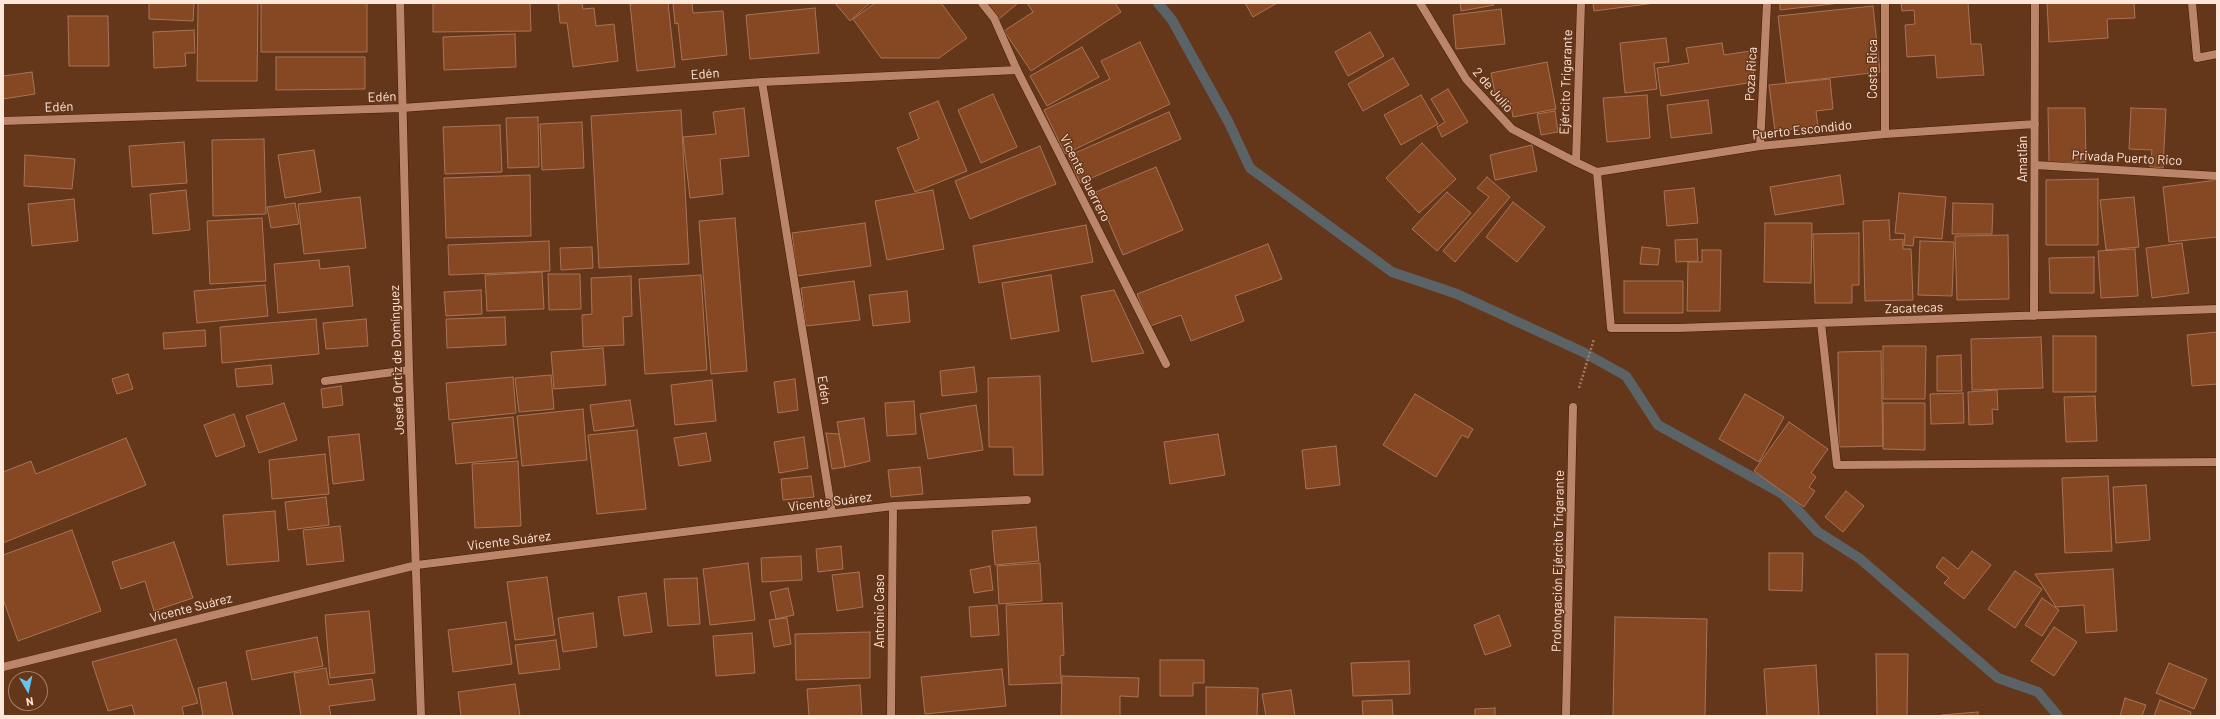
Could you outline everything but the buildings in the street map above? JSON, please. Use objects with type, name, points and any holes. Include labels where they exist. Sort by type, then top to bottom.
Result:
[{"type":"street","name":"Josefa Ortiz de Domínguez","points":[[400,3],[409,370],[417,565],[421,716]]},
{"type":"street","name":"Vicente Guerrero","points":[[982,3],[994,18],[1017,70],[1166,364]]},
{"type":"street","name":"2 de Julio","points":[[1420,3],[1466,79],[1512,129],[1576,162]]},
{"type":"street","name":"Ejército Trigarante","points":[[1576,162],[1581,3]]},
{"type":"street","name":"Poza Rica","points":[[1760,146],[1766,3]]},
{"type":"street","name":"Costa Rica","points":[[1885,3],[1885,134]]},
{"type":"street","name":"Amatlán","points":[[2034,316],[2035,3]]},
{"type":"street","points":[[2192,3],[2197,58],[2217,54]]},
{"type":"street","name":"Edén","points":[[3,121],[402,108],[762,82],[1017,70]]},
{"type":"street","name":"Edén","points":[[762,82],[832,513]]},
{"type":"street","name":"Puerto Escondido","points":[[1597,172],[1760,146],[1885,134],[2035,124]]},
{"type":"street","points":[[1576,162],[1597,172]]},
{"type":"street","name":"Privada Puerto Rico","points":[[2035,165],[2217,176]]},
{"type":"street","name":"Zacatecas","points":[[1597,172],[1611,328],[1678,328],[2217,309]]},
{"type":"street","points":[[1821,323],[1837,465],[2217,462]]},
{"type":"street","points":[[325,381],[409,370]]},
{"type":"street","name":"Prolongación Ejército Trigarante","points":[[1566,716],[1573,407]]},
{"type":"street","name":"Vicente Suárez","points":[[3,667],[417,565],[893,506],[1027,500]]},
{"type":"street","name":"Antonio Caso","points":[[891,716],[893,506]]},
{"type":"path","points":[[1573,407],[1595,337]]},
{"type":"waterway","points":[[1158,3],[1172,20],[1228,121],[1250,168],[1392,272],[1457,294],[1583,352],[1626,376],[1658,425],[1783,494],[1818,532],[1859,558],[1998,678],[2038,692],[2058,716]]}]
